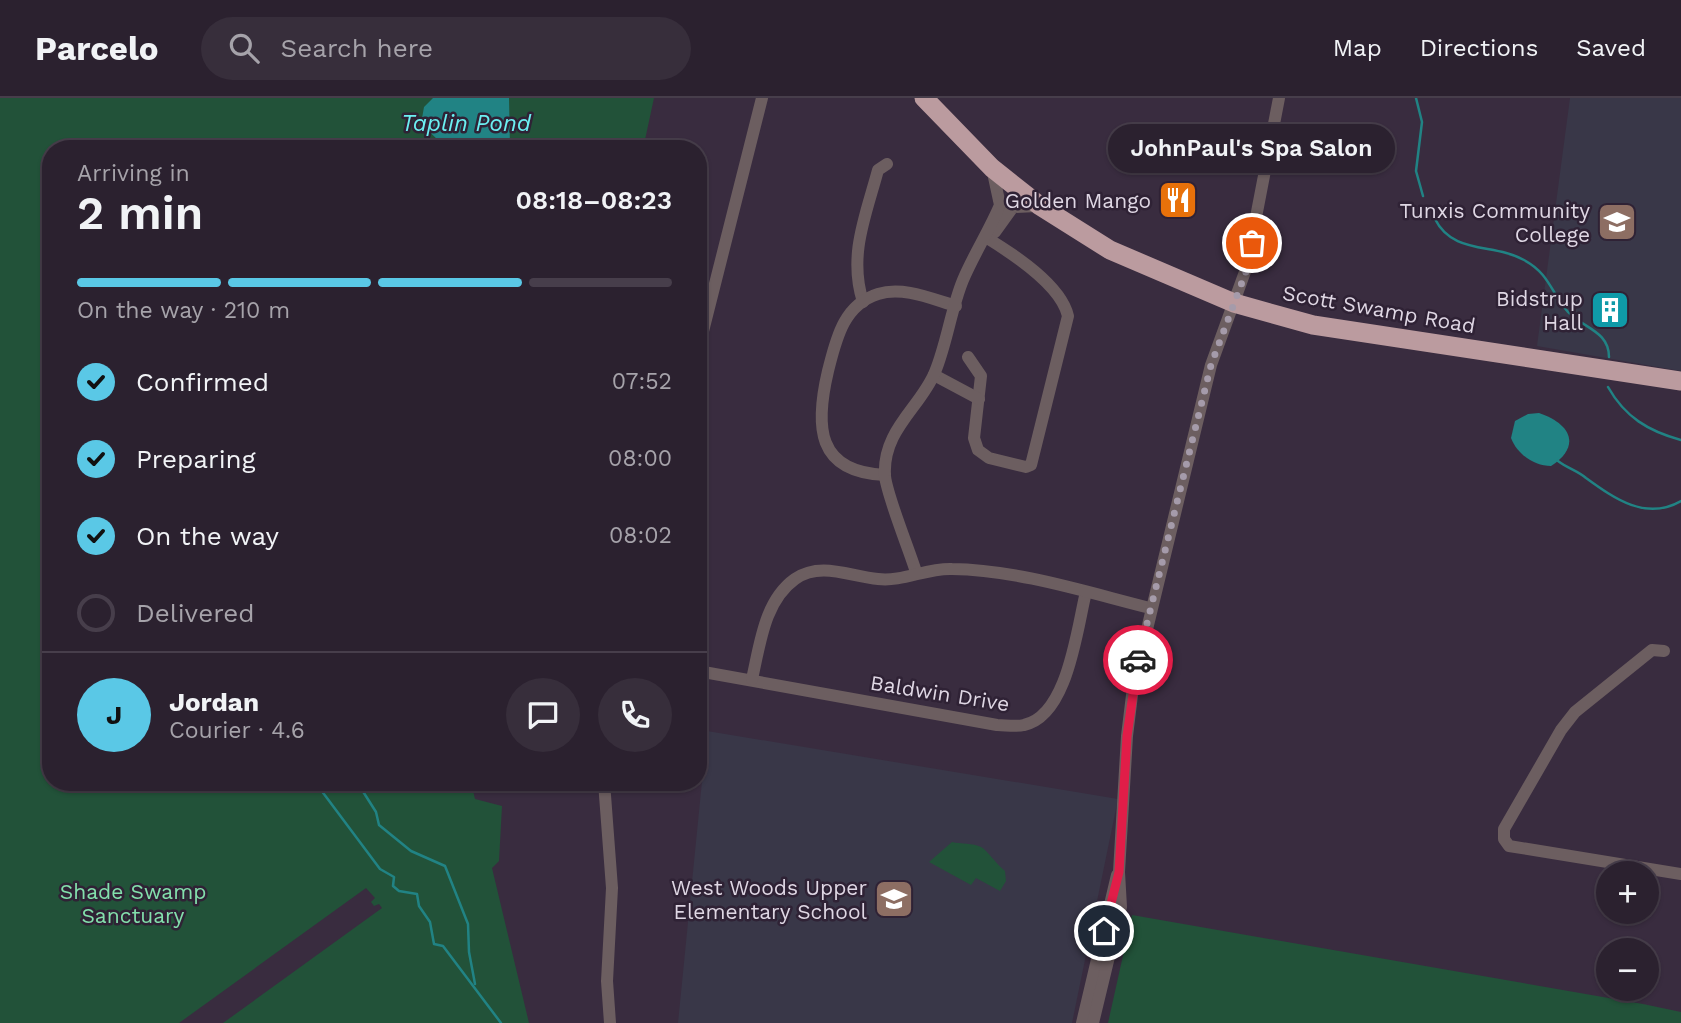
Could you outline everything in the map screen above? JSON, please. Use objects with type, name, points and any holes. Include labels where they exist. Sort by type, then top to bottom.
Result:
[{"type":"highway","name":"Scott Swamp Road","points":[[924,98],[992,168],[1040,206],[1110,250],[1234,303],[1312,325],[1681,381]]},
{"type":"street","points":[[707,315],[762,98]]},
{"type":"street","points":[[1093,1023],[1121,907],[1119,872],[1129,709],[1150,608],[1211,365],[1247,269],[1279,98]]},
{"type":"street","points":[[863,302],[855,271],[857,247],[878,170],[887,164]]},
{"type":"street","points":[[987,238],[987,228],[1000,205],[992,168]]},
{"type":"street","points":[[916,572],[885,475],[892,440],[908,409],[934,374],[963,281],[987,238],[995,232],[1013,207],[1040,206]]},
{"type":"street","points":[[968,358],[981,376],[974,438],[978,450],[989,458],[1026,467],[1031,465],[1069,324],[1066,306],[1050,287],[1021,261],[987,238]]},
{"type":"street","points":[[885,475],[869,475],[847,466],[830,450],[820,427],[820,403],[837,337],[846,318],[863,302],[880,293],[901,292],[956,306]]},
{"type":"street","points":[[934,374],[979,399]]},
{"type":"street","points":[[752,679],[771,608],[786,586],[798,577],[826,570],[890,580],[916,572],[951,569],[1032,580],[1150,608]]},
{"type":"street","name":"Baldwin Drive","points":[[707,672],[997,725],[1026,725],[1050,708],[1065,683],[1086,592]]},
{"type":"street","points":[[1664,651],[1652,650],[1568,721],[1504,829],[1504,839],[1509,846],[1681,874]]},
{"type":"street","points":[[605,791],[612,888],[607,981],[610,1023]]},
{"type":"street","points":[[1082,1023],[1115,878],[1119,872]]},
{"type":"shaded area","name":"Tunxis Community College","points":[[1570,98],[1681,98],[1681,371],[1537,346]]},
{"type":"shaded area","name":"West Woods Upper Elementary School","points":[[707,731],[1118,799],[1072,1023],[678,1023],[701,791],[707,791]]},
{"type":"green space","name":"Shade Swamp Sanctuary","points":[[0,98],[654,98],[645,140],[42,140],[42,791],[473,791],[475,799],[502,806],[499,861],[492,868],[529,1023],[223,1023],[382,908],[379,904],[374,906],[371,902],[375,898],[366,888],[179,1023],[0,1023]]},
{"type":"green space","points":[[952,842],[978,846],[986,851],[1005,871],[1006,881],[1000,891],[976,878],[971,885],[929,862]]},
{"type":"green space","points":[[1132,915],[1596,996],[1596,1001],[1626,1001],[1681,1012],[1681,1023],[1108,1023]]},
{"type":"water","name":"Taplin Pond","points":[[433,98],[509,98],[510,140],[438,140],[421,124],[424,107]]},
{"type":"water","points":[[1539,413],[1558,423],[1568,435],[1567,450],[1551,466],[1538,464],[1527,458],[1517,449],[1511,438],[1515,421],[1528,414]]},
{"type":"waterway","points":[[1416,98],[1422,122],[1416,171],[1423,196]]},
{"type":"waterway","points":[[1435,219],[1452,238],[1475,247],[1500,251],[1533,265],[1568,312],[1605,341],[1609,357]]},
{"type":"waterway","points":[[1608,387],[1622,407],[1638,421],[1681,440]]},
{"type":"waterway","points":[[1558,461],[1631,505],[1655,509],[1681,501]]},
{"type":"waterway","points":[[322,791],[380,869],[394,877],[393,886],[399,891],[417,894],[419,906],[430,922],[434,944],[443,946],[501,1023]]},
{"type":"waterway","points":[[363,791],[376,812],[379,825],[411,851],[445,866],[468,924],[469,952],[475,984]]},
{"type":"way so far","points":[[1138,660],[1211,365],[1224,323],[1247,269],[1252,243]]},
{"type":"place","name":"Golden Mango","points":[[1178,200]]},
{"type":"place","name":"Tunxis Community College","points":[[1617,222]]},
{"type":"place","name":"JohnPaul's Spa Salon","points":[[1252,243]]},
{"type":"place","name":"Bidstrup Hall","points":[[1610,310]]},
{"type":"place","name":"West Woods Upper Elementary School","points":[[894,899]]},
{"type":"route","points":[[1104,931],[1115,878],[1119,872],[1129,709],[1138,660]]}]
